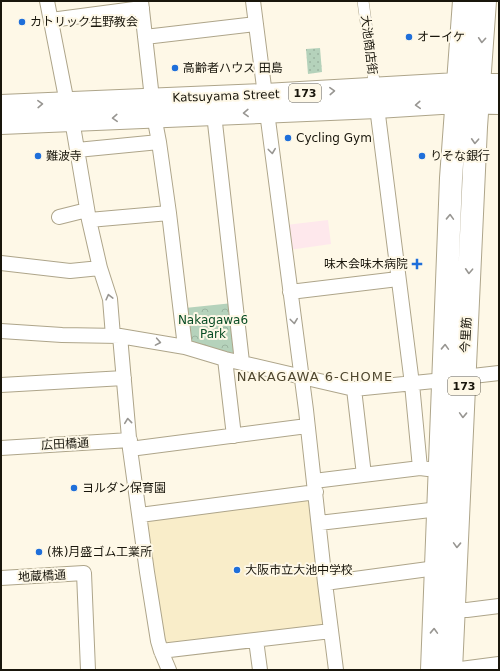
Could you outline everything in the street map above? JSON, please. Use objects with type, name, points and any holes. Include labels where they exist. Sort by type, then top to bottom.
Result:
[{"type":"main road","name":"今里筋","points":[[464,1],[474,92]]},
{"type":"main road","name":"今里筋","points":[[452,670],[454,610],[454,380],[451,178],[474,92],[485,1]]},
{"type":"main road","name":"Katsuyama Street","points":[[1,123],[69,112],[474,92],[499,102]]},
{"type":"main road","name":"Katsuyama Street","points":[[153,108],[214,114],[266,103]]},
{"type":"main road","name":"Katsuyama Street","points":[[1,106],[69,112]]},
{"type":"main road","name":"今里筋","points":[[432,670],[439,509],[430,469],[454,380]]},
{"type":"street","points":[[47,1],[77,150],[88,215],[100,268],[110,299],[124,378],[130,444],[147,572],[158,641],[169,670]]},
{"type":"street","points":[[253,1],[315,487],[336,670]]},
{"type":"street","name":"大池商店街","points":[[363,1],[376,98]]},
{"type":"street","points":[[51,20],[142,5],[153,108],[169,213],[185,347]]},
{"type":"street","points":[[146,37],[256,24]]},
{"type":"street","points":[[140,516],[315,487],[364,475],[430,469],[412,384],[376,98]]},
{"type":"street","points":[[214,114],[242,362]]},
{"type":"street","points":[[77,150],[159,142]]},
{"type":"street","points":[[59,217],[169,213]]},
{"type":"street","points":[[1,263],[70,271],[100,268]]},
{"type":"street","points":[[290,292],[398,279]]},
{"type":"street","points":[[1,331],[62,335],[116,336],[185,347],[225,359],[354,389],[454,380],[499,373]]},
{"type":"street","points":[[225,359],[234,436]]},
{"type":"street","points":[[1,385],[124,378]]},
{"type":"street","points":[[354,389],[364,475]]},
{"type":"street","name":"広田橋通","points":[[1,448],[130,444],[234,436],[307,426]]},
{"type":"street","points":[[319,523],[439,509]]},
{"type":"street","points":[[325,583],[436,568]]},
{"type":"street","name":"地蔵橋通","points":[[1,578],[84,573],[88,670]]},
{"type":"street","points":[[454,610],[499,606]]},
{"type":"street","points":[[161,651],[331,631]]},
{"type":"street","points":[[256,640],[260,670]]},
{"type":"street","points":[[452,670],[499,664]]},
{"type":"shaded area","points":[[328,220],[331,244],[289,250],[286,225]]},
{"type":"shaded area","name":"大阪市立大池中学校","points":[[312,498],[325,622],[322,627],[162,644],[147,518]]},
{"type":"green space","points":[[320,48],[322,72],[308,74],[306,49]]},
{"type":"green space","name":"Nakagawa6 Park","points":[[233,303],[237,354],[188,343],[185,308]]},
{"type":"place","name":"カトリック生野教会","points":[[22,22]]},
{"type":"place","name":"オーイケ","points":[[409,37]]},
{"type":"place","name":"高齢者ハウス 田島","points":[[175,68]]},
{"type":"place","name":"Cycling Gym","points":[[288,138]]},
{"type":"place","name":"難波寺","points":[[38,156]]},
{"type":"place","name":"りそな銀行","points":[[422,156]]},
{"type":"place","name":"味木会味木病院","points":[[417,264]]},
{"type":"place","name":"ヨルダン保育園","points":[[74,488]]},
{"type":"place","name":"(株)月盛ゴム工業所","points":[[39,552]]},
{"type":"place","name":"大阪市立大池中学校","points":[[237,570]]},
{"type":"district","name":"NAKAGAWA 6-CHOME","points":[[315,376]]}]
